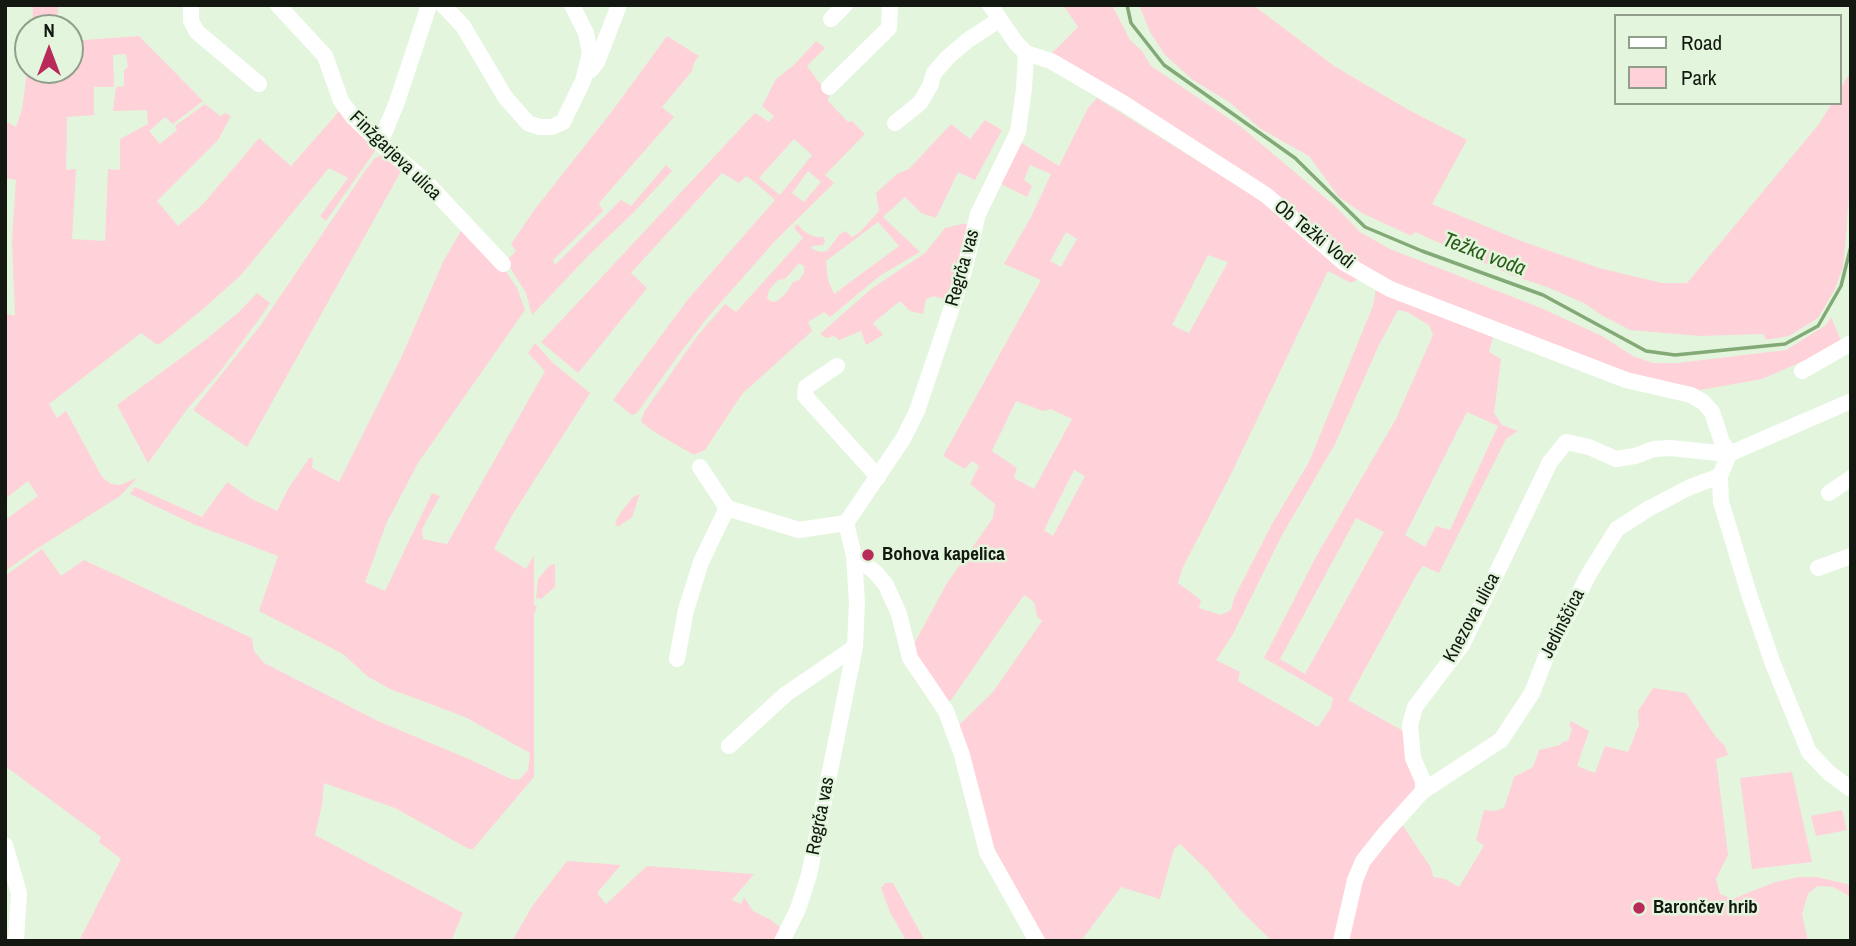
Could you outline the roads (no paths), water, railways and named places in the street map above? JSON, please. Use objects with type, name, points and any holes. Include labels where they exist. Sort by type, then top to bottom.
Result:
[{"type":"street","points":[[191,5],[191,21],[197,32],[258,84]]},
{"type":"street","name":"Finžgarjeva ulica","points":[[278,5],[326,56],[341,101],[380,143],[423,178],[503,264]]},
{"type":"street","points":[[380,143],[397,102],[429,5]]},
{"type":"street","points":[[443,5],[463,26],[505,97],[528,123],[539,127],[552,127],[564,122],[583,81],[590,53],[586,33],[572,5]]},
{"type":"street","points":[[583,81],[597,62],[620,5]]},
{"type":"street","points":[[831,19],[845,5]]},
{"type":"street","points":[[829,87],[889,28],[890,5]]},
{"type":"street","name":"Ob Težki Vodi","points":[[990,5],[1026,53],[1051,61],[1123,103],[1266,195],[1343,262],[1390,289],[1626,380],[1691,395],[1703,402],[1712,412],[1729,454]]},
{"type":"street","points":[[895,123],[920,103],[934,73],[947,58],[968,40],[999,20]]},
{"type":"street","name":"Regrča vas","points":[[782,941],[798,909],[809,875],[855,647],[857,602],[854,556],[846,523],[903,439],[917,411],[964,271],[978,214],[1017,132],[1026,53]]},
{"type":"street","points":[[1802,371],[1851,343]]},
{"type":"street","points":[[837,366],[806,387],[805,396],[878,477]]},
{"type":"street","points":[[1851,401],[1729,454],[1720,476],[1721,502],[1749,597],[1810,752],[1829,773],[1851,789]]},
{"type":"street","name":"Knezova ulica","points":[[1423,791],[1423,782],[1413,758],[1410,725],[1415,707],[1462,646],[1550,462],[1566,442],[1588,447],[1616,459],[1654,449],[1670,448],[1729,454]]},
{"type":"street","points":[[700,467],[727,508],[799,530],[846,523]]},
{"type":"street","name":"Jedinščica","points":[[1423,791],[1501,740],[1532,692],[1546,657],[1590,572],[1617,530],[1648,509],[1690,487],[1720,476]]},
{"type":"street","points":[[1829,493],[1851,478]]},
{"type":"street","points":[[677,659],[686,610],[701,562],[727,508]]},
{"type":"street","points":[[854,556],[875,572],[886,585],[899,614],[910,658],[946,711],[962,755],[987,852],[1037,941]]},
{"type":"street","points":[[1818,568],[1851,556]]},
{"type":"street","points":[[729,746],[786,694],[855,647]]},
{"type":"street","points":[[1342,941],[1354,880],[1363,861],[1423,791]]},
{"type":"street","points":[[5,845],[19,893],[16,941]]},
{"type":"waterway","name":"Težka voda","points":[[1127,5],[1131,23],[1164,65],[1295,158],[1365,227],[1543,295],[1646,351],[1675,355],[1785,344],[1818,326],[1841,286],[1851,246]]},
{"type":"place","name":"Bohova kapelica","points":[[868,555]]},
{"type":"place","name":"Barončev hrib","points":[[1639,908]]}]
